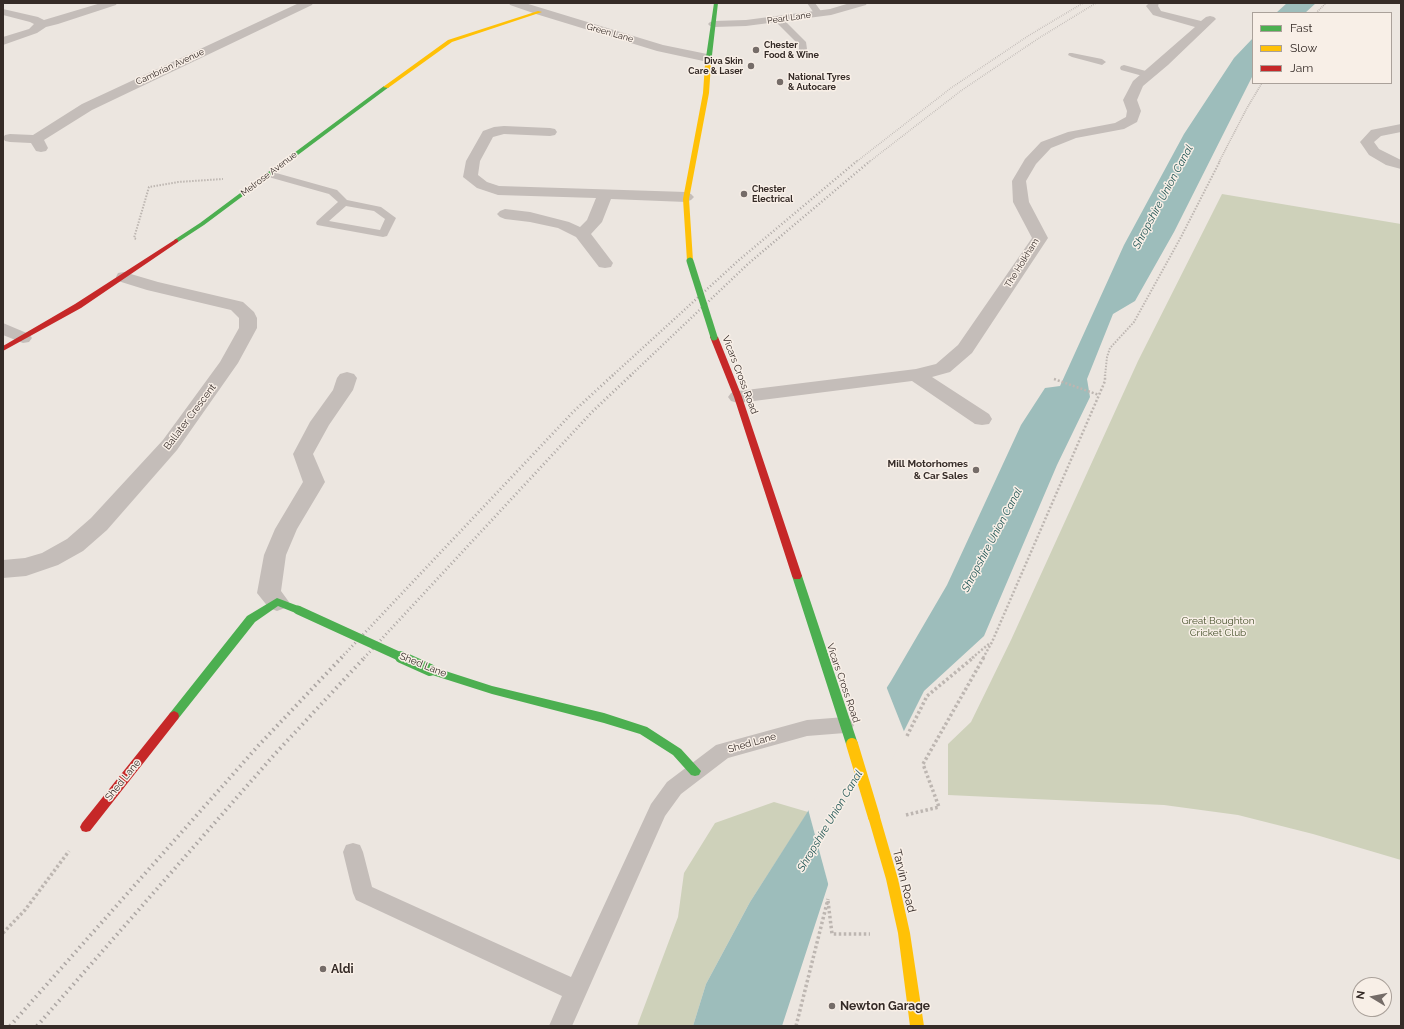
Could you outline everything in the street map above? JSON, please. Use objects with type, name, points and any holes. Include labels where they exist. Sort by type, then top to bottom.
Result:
[{"type":"main road","name":"Vicars Cross Road","points":[[716,3],[708,58],[706,93],[686,197],[690,261],[714,337],[738,398],[852,744]]},
{"type":"main road","name":"Melrose Avenue","points":[[3,349],[78,306],[170,246],[444,44],[540,12]]},
{"type":"main road","name":"Shed Lane","points":[[86,827],[251,619],[277,602],[298,610],[430,670],[492,690],[604,718],[643,730],[677,752],[695,771]]},
{"type":"main road","name":"Tarvin Road","points":[[852,744],[892,879],[904,933],[916,1026]]},
{"type":"street","points":[[3,41],[33,31],[42,24],[54,22],[112,3]]},
{"type":"street","name":"Cambrian Avenue","points":[[10,138],[39,143],[87,107],[308,3]]},
{"type":"street","name":"Green Lane","points":[[514,3],[661,48],[708,58]]},
{"type":"street","name":"Pearl Lane","points":[[714,24],[778,20],[831,12],[862,3]]},
{"type":"street","name":"The Holkham","points":[[738,398],[916,375],[943,368],[966,349],[1040,238],[1021,202],[1019,181],[1030,162],[1046,145],[1073,135],[1118,126],[1132,119],[1134,111],[1130,100],[1138,84],[1150,75],[1206,22],[1157,13],[1152,6],[1154,3]]},
{"type":"street","points":[[3,12],[34,19],[42,24]]},
{"type":"street","points":[[1401,128],[1376,134],[1367,142],[1374,152],[1391,162],[1401,165]]},
{"type":"street","points":[[550,132],[504,130],[494,131],[488,134],[474,161],[470,177],[482,185],[498,190],[686,197]]},
{"type":"street","points":[[582,234],[594,222],[605,194]]},
{"type":"street","points":[[505,214],[530,217],[563,225],[582,234],[605,263]]},
{"type":"street","name":"Ballater Crescent","points":[[3,570],[26,567],[50,559],[75,545],[99,524],[170,445],[230,363],[248,328],[248,318],[245,312],[236,306],[153,286],[124,277]]},
{"type":"street","points":[[3,328],[23,338]]},
{"type":"street","points":[[916,375],[982,419]]},
{"type":"street","points":[[277,602],[269,593],[275,555],[286,529],[314,482],[303,454],[320,422],[343,390],[347,378]]},
{"type":"lane","points":[[811,3],[819,14]]},
{"type":"lane","points":[[778,20],[803,44],[803,49],[800,55]]},
{"type":"lane","points":[[1080,49],[1069,57],[1102,62]]},
{"type":"lane","points":[[1124,68],[1150,75]]},
{"type":"lane","points":[[269,174],[333,192],[344,202],[378,209],[391,218],[383,234],[321,223],[344,202]]},
{"type":"lane","name":"Shed Lane","points":[[695,771],[723,751],[734,747],[807,728],[845,724]]},
{"type":"lane","points":[[560,1026],[658,810],[674,788],[695,771]]},
{"type":"lane","points":[[353,852],[363,893],[576,991]]},
{"type":"path","points":[[1317,12],[1326,3]]},
{"type":"path","points":[[875,820],[939,806],[923,764],[992,642],[1105,381],[1107,357],[1110,348],[1134,322],[1181,237],[1247,108],[1261,84]]},
{"type":"path","points":[[170,246],[134,238],[149,187],[178,182],[233,178],[257,183]]},
{"type":"path","points":[[1054,379],[1099,395]]},
{"type":"path","points":[[907,736],[927,696],[992,642]]},
{"type":"path","points":[[3,933],[25,910],[61,865],[86,827]]},
{"type":"path","points":[[796,1026],[828,899],[832,934],[904,933]]},
{"type":"green space","name":"Great Boughton Cricket Club","points":[[1222,194],[1401,224],[1401,860],[1313,834],[1238,815],[1164,805],[948,795],[948,744],[971,722],[1011,640],[1138,361]]},
{"type":"green space","points":[[774,802],[808,812],[750,902],[706,984],[693,1026],[637,1026],[678,917],[684,873],[715,823]]},
{"type":"water","points":[[1287,3],[1316,3],[1306,12],[1277,12]]},
{"type":"water","name":"Shropshire Union Canal","points":[[1252,39],[1252,77],[1174,232],[1135,301],[1113,314],[1087,379],[1090,397],[1057,465],[984,636],[924,691],[830,879],[782,1026],[693,1026],[706,984],[750,902],[891,681],[947,585],[1021,425],[1045,388],[1060,386],[1124,245],[1184,134],[1234,58]]},
{"type":"pier","points":[[886,686],[905,734],[829,887],[808,809]]},
{"type":"railway","points":[[856,162],[951,88],[1028,36],[1083,3]]},
{"type":"railway","points":[[869,162],[962,90],[1039,38],[1096,3]]},
{"type":"railway","points":[[612,376],[739,260],[857,161]]},
{"type":"railway","points":[[630,376],[749,263],[870,161]]},
{"type":"railway","points":[[341,658],[574,411],[613,375]]},
{"type":"railway","points":[[364,658],[592,412],[631,375]]},
{"type":"railway","points":[[10,1026],[258,746],[342,657]]},
{"type":"railway","points":[[37,1026],[274,755],[365,657]]},
{"type":"traffic: fast","points":[[708,64],[716,3]]},
{"type":"traffic: fast","points":[[176,241],[202,224],[386,87]]},
{"type":"traffic: fast","points":[[690,261],[714,337]]},
{"type":"traffic: fast","points":[[797,576],[852,744]]},
{"type":"traffic: fast","points":[[174,716],[251,619],[277,602],[298,610]]},
{"type":"traffic: fast","points":[[298,610],[430,670]]},
{"type":"traffic: fast","points":[[430,670],[492,690],[604,718],[643,730],[677,752],[695,771]]},
{"type":"traffic: slow","points":[[386,87],[450,41],[540,12]]},
{"type":"traffic: slow","points":[[690,261],[686,199],[706,93],[708,64]]},
{"type":"traffic: slow","points":[[852,744],[874,817]]},
{"type":"traffic: slow","points":[[874,817],[892,879],[904,933],[917,1026]]},
{"type":"traffic: jam","points":[[3,349],[78,306],[176,241]]},
{"type":"traffic: jam","points":[[714,337],[738,397],[797,576]]},
{"type":"traffic: jam","points":[[86,827],[174,716]]},
{"type":"place","name":"Chester Food & Wine","points":[[756,50]]},
{"type":"place","name":"Diva Skin Care & Laser","points":[[751,66]]},
{"type":"place","name":"National Tyres & Autocare","points":[[780,82]]},
{"type":"place","name":"Chester Electrical","points":[[744,194]]},
{"type":"place","name":"Mill Motorhomes & Car Sales","points":[[976,470]]},
{"type":"place","name":"Aldi","points":[[323,969]]},
{"type":"place","name":"Newton Garage","points":[[832,1006]]}]
